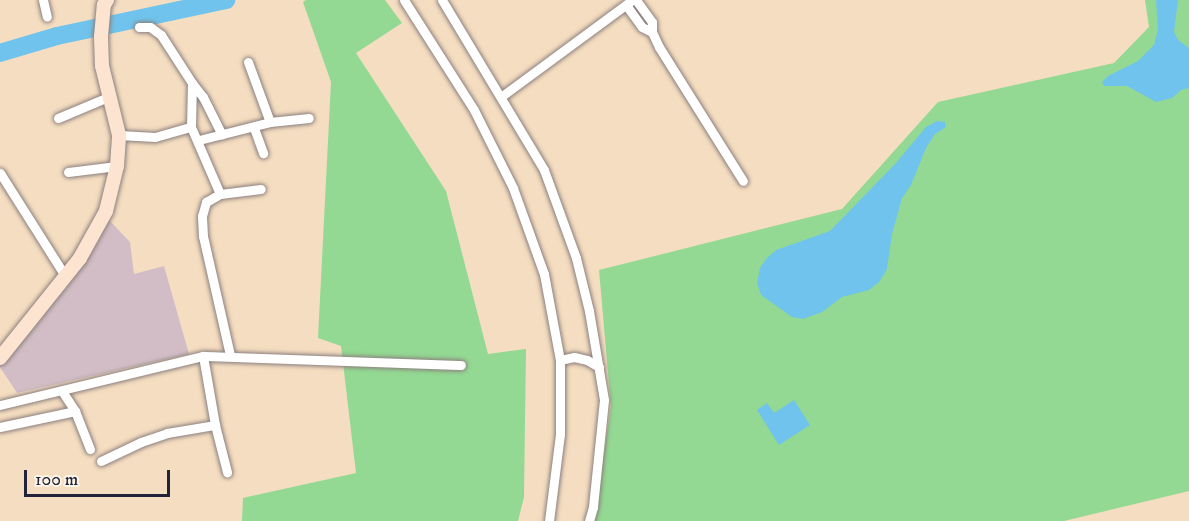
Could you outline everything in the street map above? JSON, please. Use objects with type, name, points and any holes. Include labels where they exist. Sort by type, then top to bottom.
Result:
[{"type":"street","points":[[43,0],[47,17]]},
{"type":"street","points":[[404,0],[474,110],[513,188],[544,274],[560,360],[560,434],[549,521]]},
{"type":"street","points":[[442,0],[502,96],[544,170],[576,258],[589,310],[604,400],[589,521]]},
{"type":"street","points":[[0,357],[65,276],[96,232],[106,211],[117,166],[119,135],[102,66],[101,37],[105,1]]},
{"type":"street","points":[[502,96],[631,2],[642,27],[652,32],[743,181]]},
{"type":"street","points":[[139,27],[150,27],[161,35],[203,97],[222,135]]},
{"type":"street","points":[[248,62],[270,122]]},
{"type":"street","points":[[192,83],[191,127],[220,194]]},
{"type":"street","points":[[58,118],[108,97]]},
{"type":"street","points":[[198,141],[270,122],[309,118]]},
{"type":"street","points":[[119,135],[155,137],[191,127]]},
{"type":"street","points":[[254,128],[263,153]]},
{"type":"street","points":[[68,172],[117,166]]},
{"type":"street","points":[[0,173],[65,276]]},
{"type":"street","points":[[230,355],[203,236],[202,216],[206,202],[220,194],[261,189]]},
{"type":"street","points":[[0,405],[230,355],[461,365]]},
{"type":"street","points":[[560,360],[574,357],[587,360],[599,367]]},
{"type":"street","points":[[204,359],[209,377],[215,425],[227,472]]},
{"type":"street","points":[[63,393],[90,449]]},
{"type":"street","points":[[0,427],[72,408]]},
{"type":"street","points":[[101,461],[141,442],[167,433],[215,425]]},
{"type":"shaded area","points":[[107,218],[130,242],[134,274],[164,266],[189,354],[17,393],[0,367],[0,354]]},
{"type":"green space","points":[[306,0],[385,0],[402,23],[356,53],[446,191],[488,354],[526,349],[524,497],[518,521],[242,521],[243,498],[356,473],[341,346],[318,338],[331,82],[303,2]]},
{"type":"green space","points":[[1145,0],[1189,0],[1189,491],[1064,521],[593,521],[611,407],[599,270],[842,209],[938,102],[1114,63],[1149,27]]},
{"type":"water","points":[[1156,0],[1178,0],[1174,32],[1178,40],[1189,48],[1189,88],[1181,90],[1172,98],[1156,102],[1127,86],[1104,86],[1102,82],[1108,76],[1138,61],[1154,45],[1158,30]]},
{"type":"water","points":[[937,121],[945,122],[946,127],[935,134],[926,148],[911,185],[902,198],[892,234],[887,269],[879,282],[869,290],[842,297],[822,312],[803,319],[792,317],[761,295],[757,283],[760,268],[766,259],[776,250],[830,231],[896,163],[926,127]]},
{"type":"water","points":[[794,400],[810,425],[779,445],[757,410],[767,403],[774,413]]},
{"type":"waterway","points":[[0,53],[57,36],[226,0]]}]
